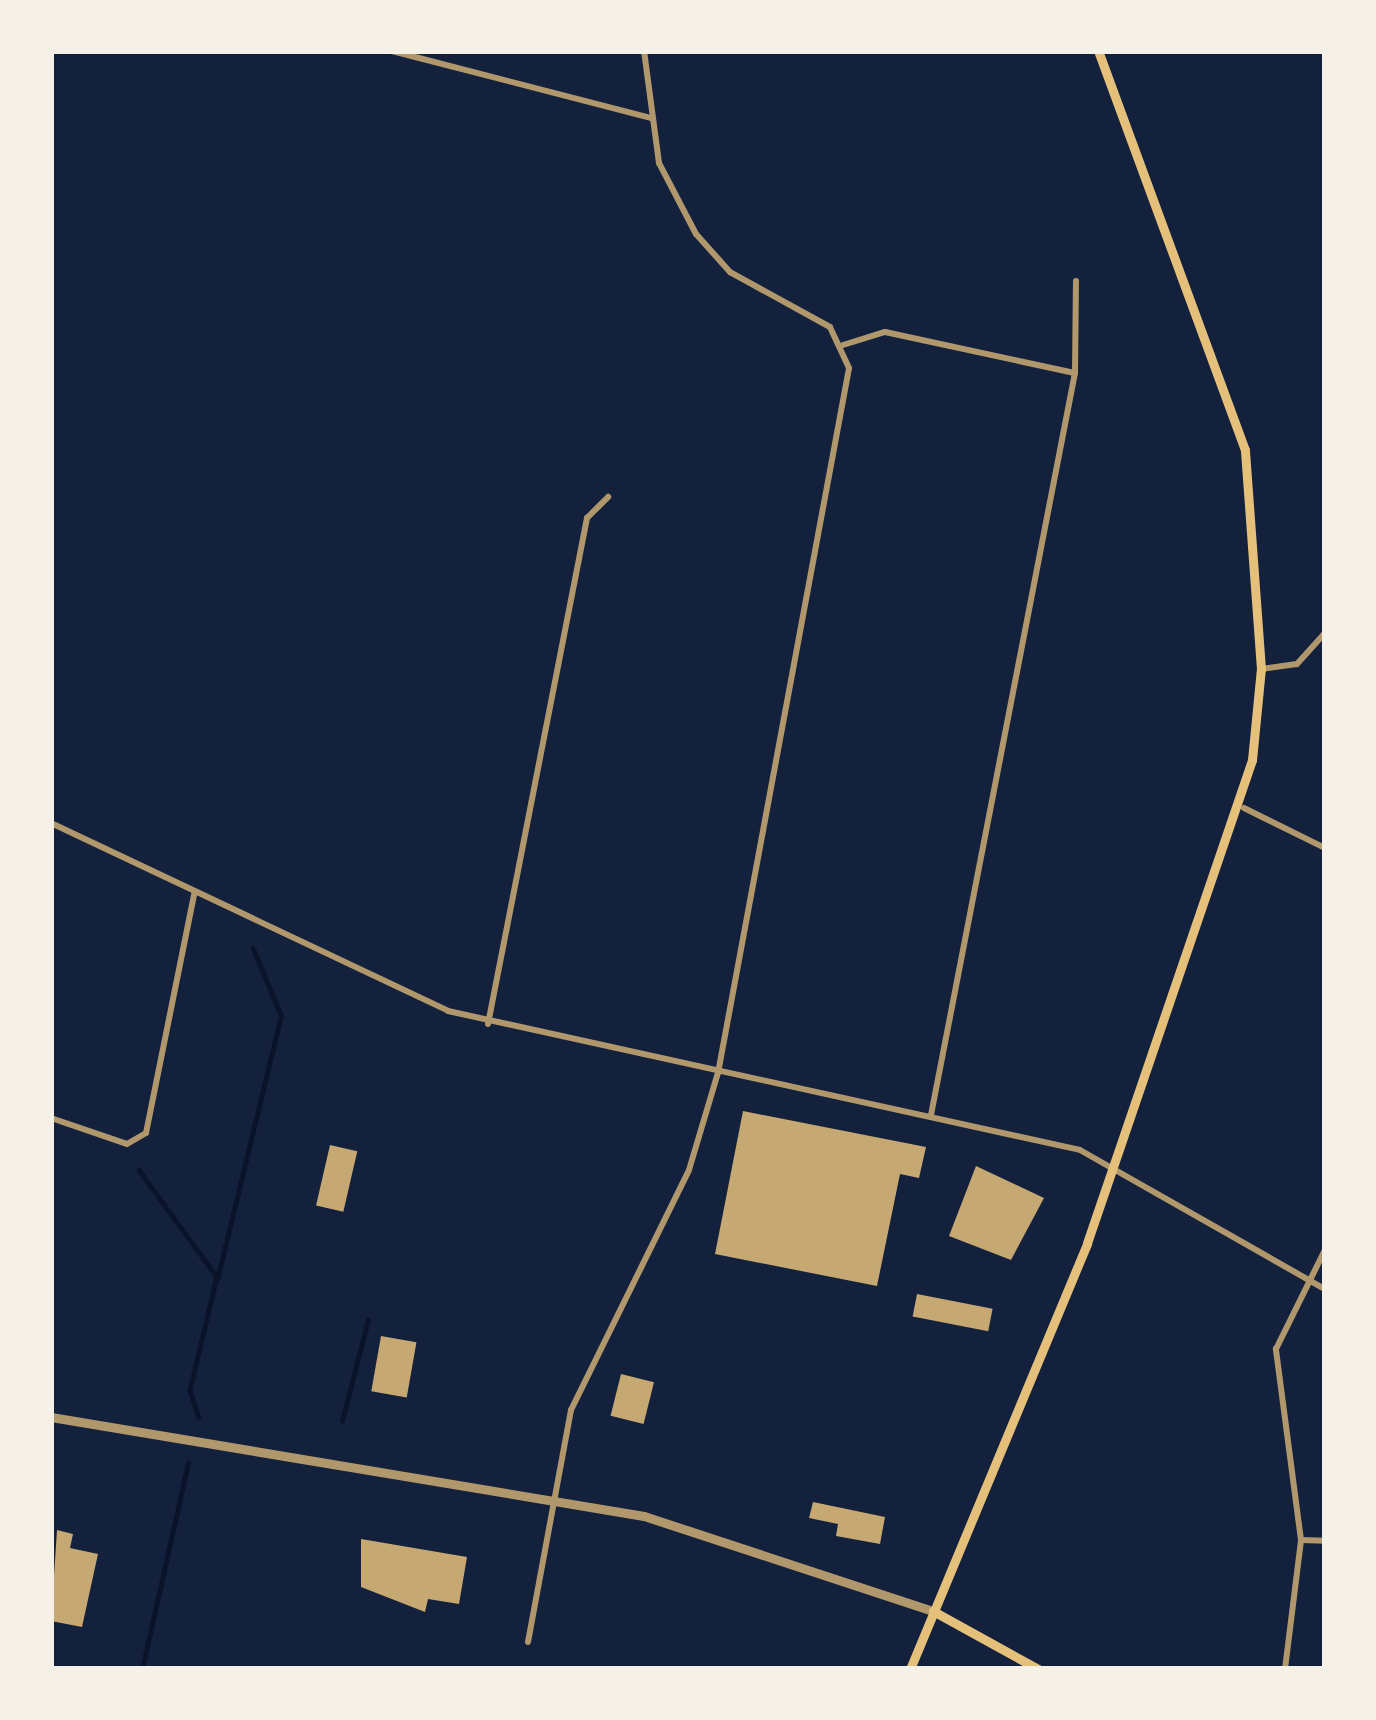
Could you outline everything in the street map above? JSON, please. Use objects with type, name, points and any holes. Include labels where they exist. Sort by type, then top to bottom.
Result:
[{"type":"main road","points":[[910,1669],[1115,1165],[1244,808],[1261,669],[1245,450],[1098,51]]},
{"type":"main road","points":[[933,1611],[1038,1669]]},
{"type":"street","points":[[392,51],[652,118]]},
{"type":"street","points":[[528,1642],[571,1410],[689,1170],[718,1073],[846,386],[843,345],[818,317],[712,254],[666,181],[644,51]]},
{"type":"street","points":[[931,1115],[1075,374],[1076,281]]},
{"type":"street","points":[[843,345],[885,332],[1075,374]]},
{"type":"street","points":[[488,1024],[586,518],[608,496]]},
{"type":"street","points":[[1261,669],[1297,664],[1325,633]]},
{"type":"street","points":[[1244,808],[1325,848]]},
{"type":"street","points":[[51,823],[194,894],[488,1024],[931,1115],[1115,1165],[1325,1289]]},
{"type":"street","points":[[51,1118],[127,1144],[146,1132],[194,894]]},
{"type":"street","points":[[1285,1669],[1301,1540],[1276,1349],[1325,1250]]},
{"type":"street","points":[[51,1417],[554,1499],[739,1540],[933,1611]]},
{"type":"street","points":[[1301,1540],[1325,1541]]},
{"type":"building","points":[[743,1111],[926,1147],[919,1178],[900,1174],[877,1286],[715,1254]]},
{"type":"building","points":[[330,1145],[357,1151],[343,1212],[316,1205]]},
{"type":"building","points":[[976,1166],[1044,1198],[1011,1260],[949,1236]]},
{"type":"building","points":[[917,1294],[993,1309],[988,1331],[913,1317]]},
{"type":"building","points":[[381,1336],[416,1342],[407,1397],[371,1391]]},
{"type":"building","points":[[621,1374],[654,1382],[644,1424],[611,1416]]},
{"type":"building","points":[[813,1502],[885,1517],[880,1544],[836,1536],[838,1524],[809,1518]]},
{"type":"building","points":[[57,1530],[73,1534],[70,1548],[98,1554],[82,1627],[51,1621]]},
{"type":"building","points":[[361,1539],[467,1557],[459,1604],[428,1599],[425,1612],[361,1587]]},
{"type":"waterway","points":[[217,1280],[281,1016],[253,949]]},
{"type":"waterway","points":[[139,1170],[217,1277],[190,1390],[199,1417]]},
{"type":"waterway","points":[[342,1421],[368,1320]]},
{"type":"waterway","points":[[142,1669],[188,1463]]}]
